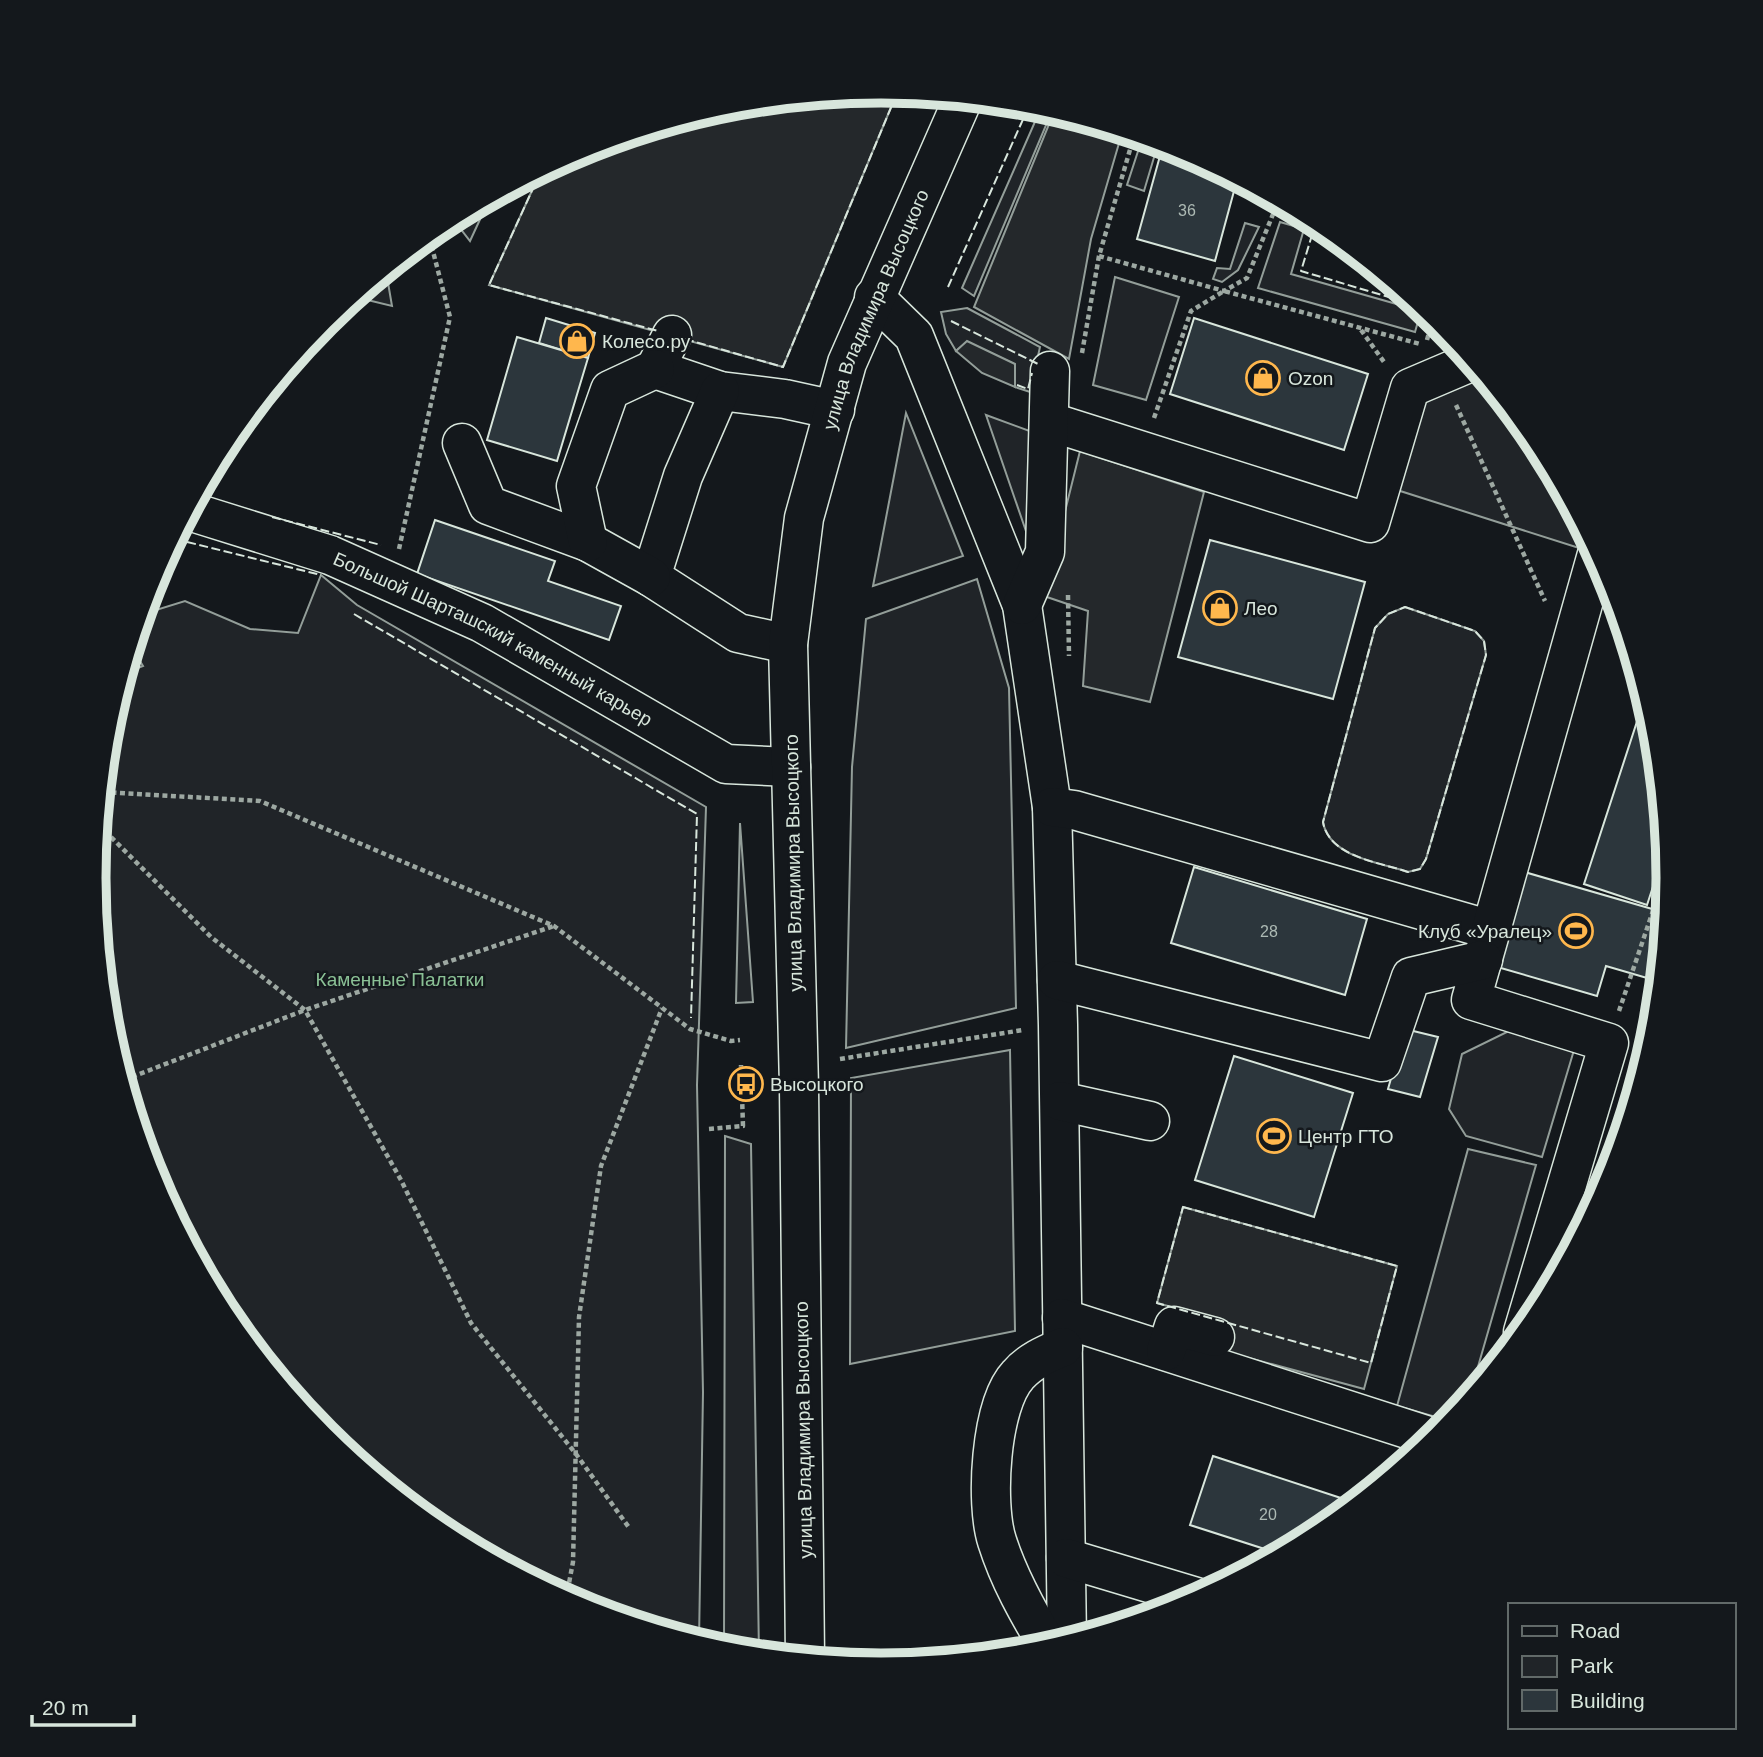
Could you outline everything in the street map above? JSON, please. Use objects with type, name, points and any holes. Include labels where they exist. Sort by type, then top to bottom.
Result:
[{"type":"street","name":"улица Владимира Высоцкого","points":[[805,1649],[799,1087],[788,645],[804,519],[847,363],[959,108]]},
{"type":"street","points":[[874,297],[914,336],[1022,605],[1052,807],[1060,1101],[1067,1631]]},
{"type":"street","points":[[588,542],[576,486],[610,390],[655,369],[672,335]]},
{"type":"street","points":[[1051,422],[1370,523],[1410,388],[1439,359]]},
{"type":"street","points":[[1022,605],[1045,552],[1051,422],[1066,363]]},
{"type":"street","points":[[655,369],[720,391],[785,399],[835,410]]},
{"type":"street","points":[[651,577],[683,476],[720,391]]},
{"type":"street","points":[[462,443],[488,505],[588,542],[651,577],[738,633],[788,645]]},
{"type":"street","name":"Большой Шарташский каменный карьер","points":[[198,514],[330,555],[482,623],[726,764],[791,767]]},
{"type":"street","points":[[1533,1297],[1609,1043],[1471,1000],[1592,570]]},
{"type":"street","points":[[1052,807],[1487,945]]},
{"type":"street","points":[[1057,980],[1382,1062],[1411,977],[1487,945]]},
{"type":"street","points":[[1060,1101],[1150,1121]]},
{"type":"street","points":[[1166,1351],[1174,1326],[1215,1337]]},
{"type":"street","points":[[1063,1332],[1166,1351],[1422,1434]]},
{"type":"street","points":[[1043,1637],[1020,1596],[996,1540],[991,1508],[996,1429],[1001,1407],[1016,1376],[1063,1332]]},
{"type":"street","points":[[1066,1558],[1182,1593]]},
{"type":"path","points":[[1066,363],[1132,144]]},
{"type":"path","points":[[1166,425],[1153,421],[1191,311],[1247,278],[1276,211]]},
{"type":"path","points":[[393,581],[450,317],[432,247]]},
{"type":"path","points":[[1099,256],[1360,328],[1439,359]]},
{"type":"path","points":[[1360,328],[1388,368]]},
{"type":"path","points":[[1436,336],[1439,359],[1568,652]]},
{"type":"path","points":[[1067,588],[1069,657]]},
{"type":"path","points":[[111,792],[260,801],[554,926],[690,1029],[731,1041],[740,1040]]},
{"type":"path","points":[[108,834],[211,936],[305,1010],[401,1180],[471,1323],[576,1454],[630,1529]]},
{"type":"path","points":[[1609,1043],[1656,902]]},
{"type":"path","points":[[132,1077],[305,1010],[554,926]]},
{"type":"path","points":[[568,1587],[573,1562],[579,1317],[601,1166],[662,1008]]},
{"type":"path","points":[[840,1059],[1013,1031]]},
{"type":"path","points":[[709,1129],[743,1126],[741,1065]]},
{"type":"green space","points":[[1036,119],[1048,122],[974,296],[962,288]]},
{"type":"green space","points":[[1139,147],[1155,153],[1144,191],[1127,185]]},
{"type":"green space","points":[[482,214],[470,241],[460,228]]},
{"type":"green space","points":[[1280,222],[1304,229],[1291,274],[1404,306],[1419,319],[1415,332],[1258,288]]},
{"type":"green space","points":[[1245,223],[1259,227],[1238,270],[1222,282],[1213,279],[1217,268],[1230,269]]},
{"type":"green space","points":[[1115,277],[1179,297],[1146,400],[1093,385]]},
{"type":"green space","points":[[388,281],[392,306],[366,300]]},
{"type":"green space","points":[[967,308],[1040,347],[1030,392],[1015,387],[1014,364],[967,342],[956,351],[946,334],[941,312]]},
{"type":"green space","points":[[1473,378],[1526,448],[1553,491],[1580,543],[1579,548],[1394,489],[1423,399]]},
{"type":"green space","points":[[906,413],[963,556],[873,586]]},
{"type":"green space","points":[[986,415],[1043,436],[1028,537]]},
{"type":"green space","name":"Каменные Палатки","points":[[321,575],[357,605],[706,807],[697,1085],[703,1392],[699,1631],[632,1613],[539,1574],[451,1523],[370,1461],[333,1427],[266,1350],[210,1266],[165,1175],[147,1128],[121,1030],[108,929],[106,878],[113,777],[133,678],[136,669],[143,666],[139,659],[154,611],[185,601],[250,629],[298,633]]},
{"type":"green space","points":[[977,579],[1009,688],[1016,1008],[846,1048],[852,767],[866,619]]},
{"type":"green space","points":[[1405,607],[1475,631],[1484,641],[1486,655],[1426,859],[1420,869],[1408,872],[1345,851],[1327,834],[1323,822],[1375,628],[1388,614]]},
{"type":"green space","points":[[740,823],[753,1002],[736,1003]]},
{"type":"green space","points":[[1521,1025],[1577,1040],[1542,1157],[1466,1136],[1449,1109],[1462,1054]]},
{"type":"green space","points":[[1010,1050],[1015,1331],[850,1364],[851,1078]]},
{"type":"green space","points":[[725,1136],[751,1144],[759,1644],[724,1638]]},
{"type":"green space","points":[[1468,1149],[1536,1165],[1475,1376],[1439,1418],[1397,1406]]},
{"type":"shaded area","points":[[893,103],[783,367],[489,285],[534,186],[585,162],[632,144],[730,118],[831,105]]},
{"type":"shaded area","points":[[1050,122],[1120,141],[1091,239],[1069,359],[974,307]]},
{"type":"shaded area","points":[[967,341],[1015,364],[1015,387],[982,373],[956,351]]},
{"type":"shaded area","points":[[1080,451],[1204,492],[1150,702],[1083,686],[1088,611],[1044,596]]},
{"type":"shaded area","points":[[1183,1207],[1397,1266],[1364,1389],[1212,1348],[1219,1320],[1157,1303]]},
{"type":"building","points":[[1160,155],[1235,189],[1215,261],[1137,239]]},
{"type":"building","points":[[546,318],[595,333],[588,358],[539,343]]},
{"type":"building","points":[[1194,318],[1368,374],[1344,450],[1170,394]]},
{"type":"building","points":[[517,337],[588,358],[557,461],[487,440]]},
{"type":"building","points":[[435,520],[555,561],[548,581],[621,606],[609,640],[417,574]]},
{"type":"building","points":[[1210,540],[1365,582],[1333,699],[1178,657]]},
{"type":"building","points":[[1639,715],[1650,777],[1657,875],[1647,905],[1584,884]]},
{"type":"building","points":[[1194,867],[1367,919],[1345,995],[1171,943]]},
{"type":"building","points":[[1521,871],[1656,910],[1652,962],[1647,978],[1606,966],[1597,996],[1494,966]]},
{"type":"building","points":[[1405,1029],[1438,1037],[1420,1097],[1388,1089]]},
{"type":"building","name":"Центр ГТО","points":[[1234,1056],[1353,1093],[1314,1217],[1195,1180]]},
{"type":"building","points":[[1213,1456],[1345,1499],[1268,1550],[1190,1525]]},
{"type":"fence","points":[[685,339],[783,367],[893,103]]},
{"type":"fence","points":[[948,287],[1024,117]]},
{"type":"fence","points":[[534,186],[489,285],[658,331]]},
{"type":"fence","points":[[1312,234],[1301,271],[1397,299]]},
{"type":"fence","points":[[951,321],[1038,364]]},
{"type":"fence","points":[[1017,385],[1028,389],[1032,373]]},
{"type":"fence","points":[[272,517],[381,545]]},
{"type":"fence","points":[[184,541],[321,575]]},
{"type":"fence","points":[[1405,607],[1475,631],[1484,641],[1486,655],[1426,859],[1420,869],[1408,872],[1345,851],[1327,834],[1323,822],[1375,628],[1388,614],[1405,607]]},
{"type":"fence","points":[[354,614],[697,814],[691,1018]]},
{"type":"fence","points":[[1183,1207],[1397,1266],[1371,1363],[1157,1303],[1183,1207]]},
{"type":"place","name":"Колесо.ру","points":[[577,341]]},
{"type":"place","name":"Ozon","points":[[1263,378]]},
{"type":"place","name":"Лео","points":[[1220,608]]},
{"type":"place","name":"Клуб «Уралец»","points":[[1576,931]]},
{"type":"place","name":"Высоцкого","points":[[746,1084]]},
{"type":"place","name":"Центр ГТО","points":[[1274,1136]]}]
